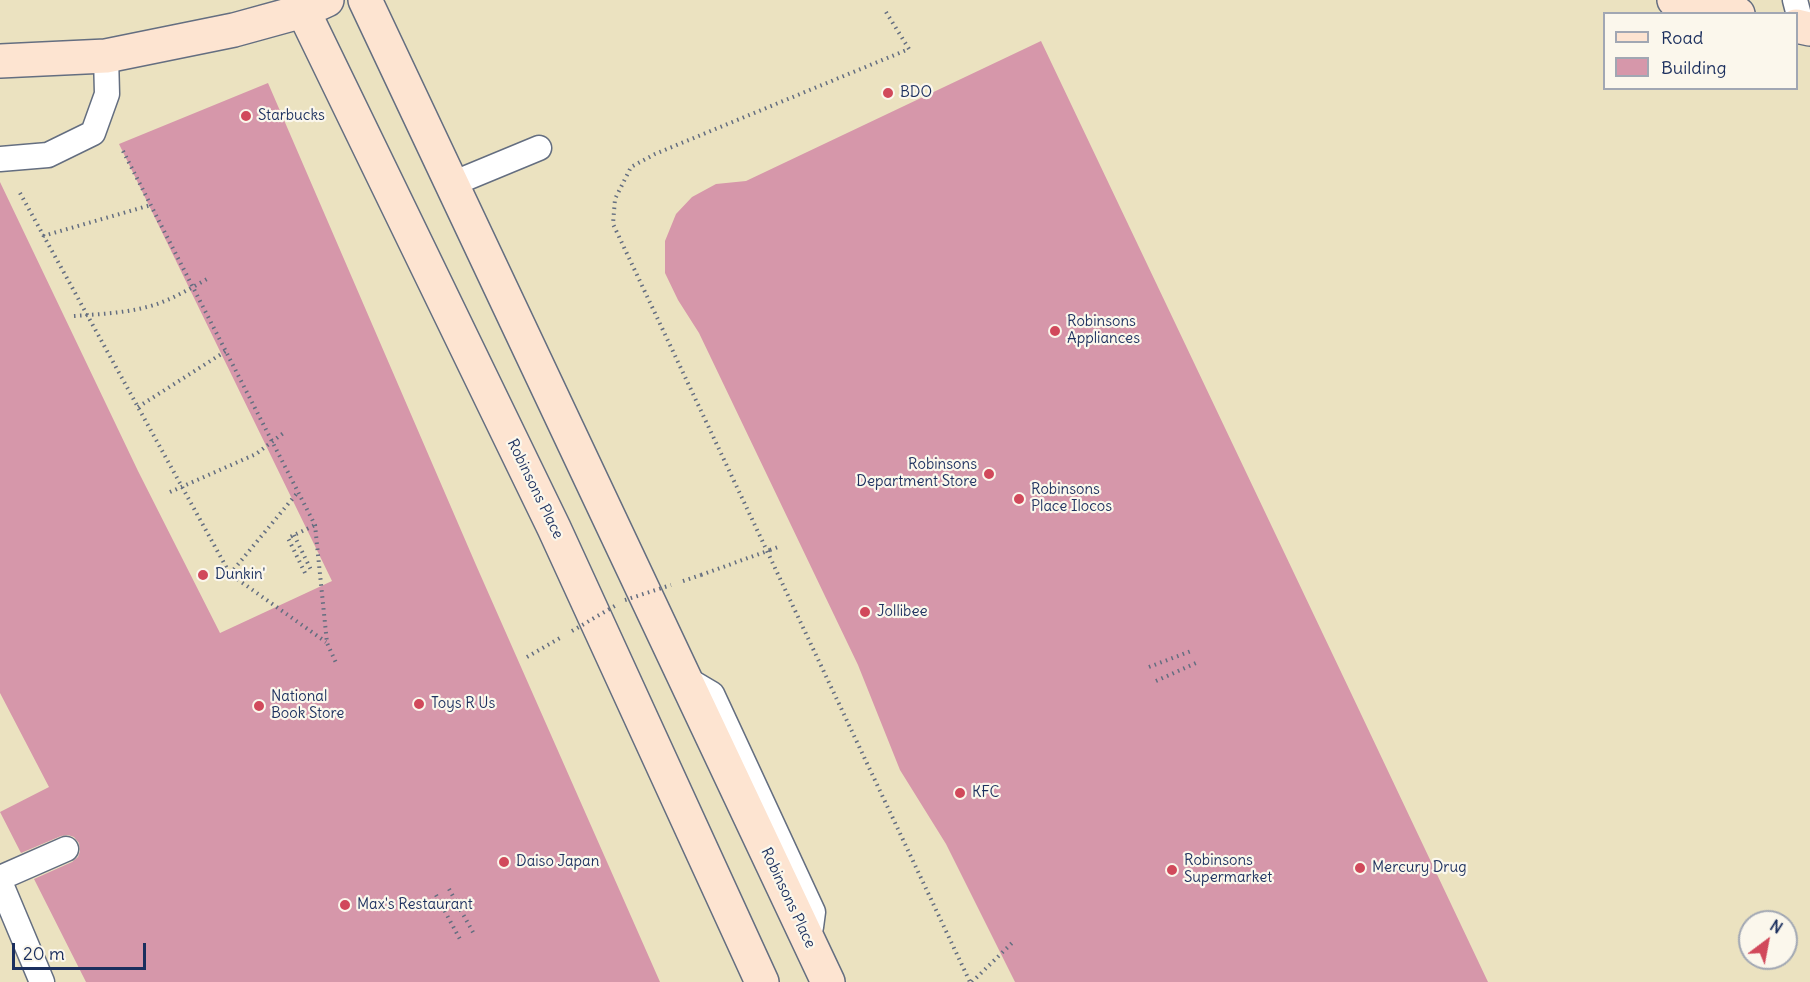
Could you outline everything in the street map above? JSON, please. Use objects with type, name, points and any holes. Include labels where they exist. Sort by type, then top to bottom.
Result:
[{"type":"street","name":"Robinsons Place","points":[[365,0],[828,982]]},
{"type":"street","points":[[1674,0],[1729,12]]},
{"type":"street","name":"Robinsons Place","points":[[309,4],[554,528],[762,982]]},
{"type":"street","points":[[0,60],[106,56],[234,30],[309,4]]},
{"type":"lane","points":[[1,159],[48,155],[93,133],[107,94],[106,56]]},
{"type":"lane","points":[[452,184],[538,148]]},
{"type":"lane","points":[[42,982],[0,880],[66,849]]},
{"type":"path","points":[[886,12],[909,49],[656,154],[631,168],[615,199],[613,224],[971,982],[1012,943]]},
{"type":"path","points":[[102,108],[315,525],[327,643],[337,665]]},
{"type":"path","points":[[1,159],[230,574],[327,643]]},
{"type":"path","points":[[43,236],[151,204]]},
{"type":"path","points":[[74,316],[114,313],[154,306],[209,278]]},
{"type":"path","points":[[138,407],[226,351]]},
{"type":"path","points":[[170,492],[256,454],[286,431]]},
{"type":"path","points":[[230,574],[298,492]]},
{"type":"path","points":[[305,573],[288,538],[315,525]]},
{"type":"path","points":[[294,535],[311,570]]},
{"type":"path","points":[[701,575],[781,546]]},
{"type":"path","points":[[625,600],[671,585]]},
{"type":"path","points":[[527,657],[618,604]]},
{"type":"path","points":[[1149,667],[1191,651]]},
{"type":"path","points":[[1156,681],[1196,663]]},
{"type":"path","points":[[449,889],[474,934]]},
{"type":"path","points":[[436,895],[461,941]]},
{"type":"building","name":"Robinsons Place Ilocos","points":[[1041,41],[1488,982],[1015,982],[946,844],[900,770],[858,665],[699,333],[678,300],[665,273],[665,241],[676,214],[692,197],[716,184],[746,181]]},
{"type":"building","points":[[268,83],[476,565],[660,982],[86,982],[34,879],[72,862],[78,857],[79,843],[74,837],[61,836],[21,853],[0,812],[49,787],[0,693],[0,182],[138,471],[220,633],[332,581],[119,144]]},
{"type":"place","name":"BDO","points":[[888,93]]},
{"type":"place","name":"Starbucks","points":[[246,116]]},
{"type":"place","name":"Robinsons Appliances","points":[[1055,331]]},
{"type":"place","name":"Robinsons Department Store","points":[[989,474]]},
{"type":"place","name":"Robinsons Place Ilocos","points":[[1019,499]]},
{"type":"place","name":"Dunkin'","points":[[203,575]]},
{"type":"place","name":"Jollibee","points":[[865,612]]},
{"type":"place","name":"Toys R Us","points":[[419,704]]},
{"type":"place","name":"National Book Store","points":[[259,706]]},
{"type":"place","name":"KFC","points":[[960,793]]},
{"type":"place","name":"Daiso Japan","points":[[504,862]]},
{"type":"place","name":"Mercury Drug","points":[[1360,868]]},
{"type":"place","name":"Robinsons Supermarket","points":[[1172,870]]},
{"type":"place","name":"Max's Restaurant","points":[[345,905]]}]
